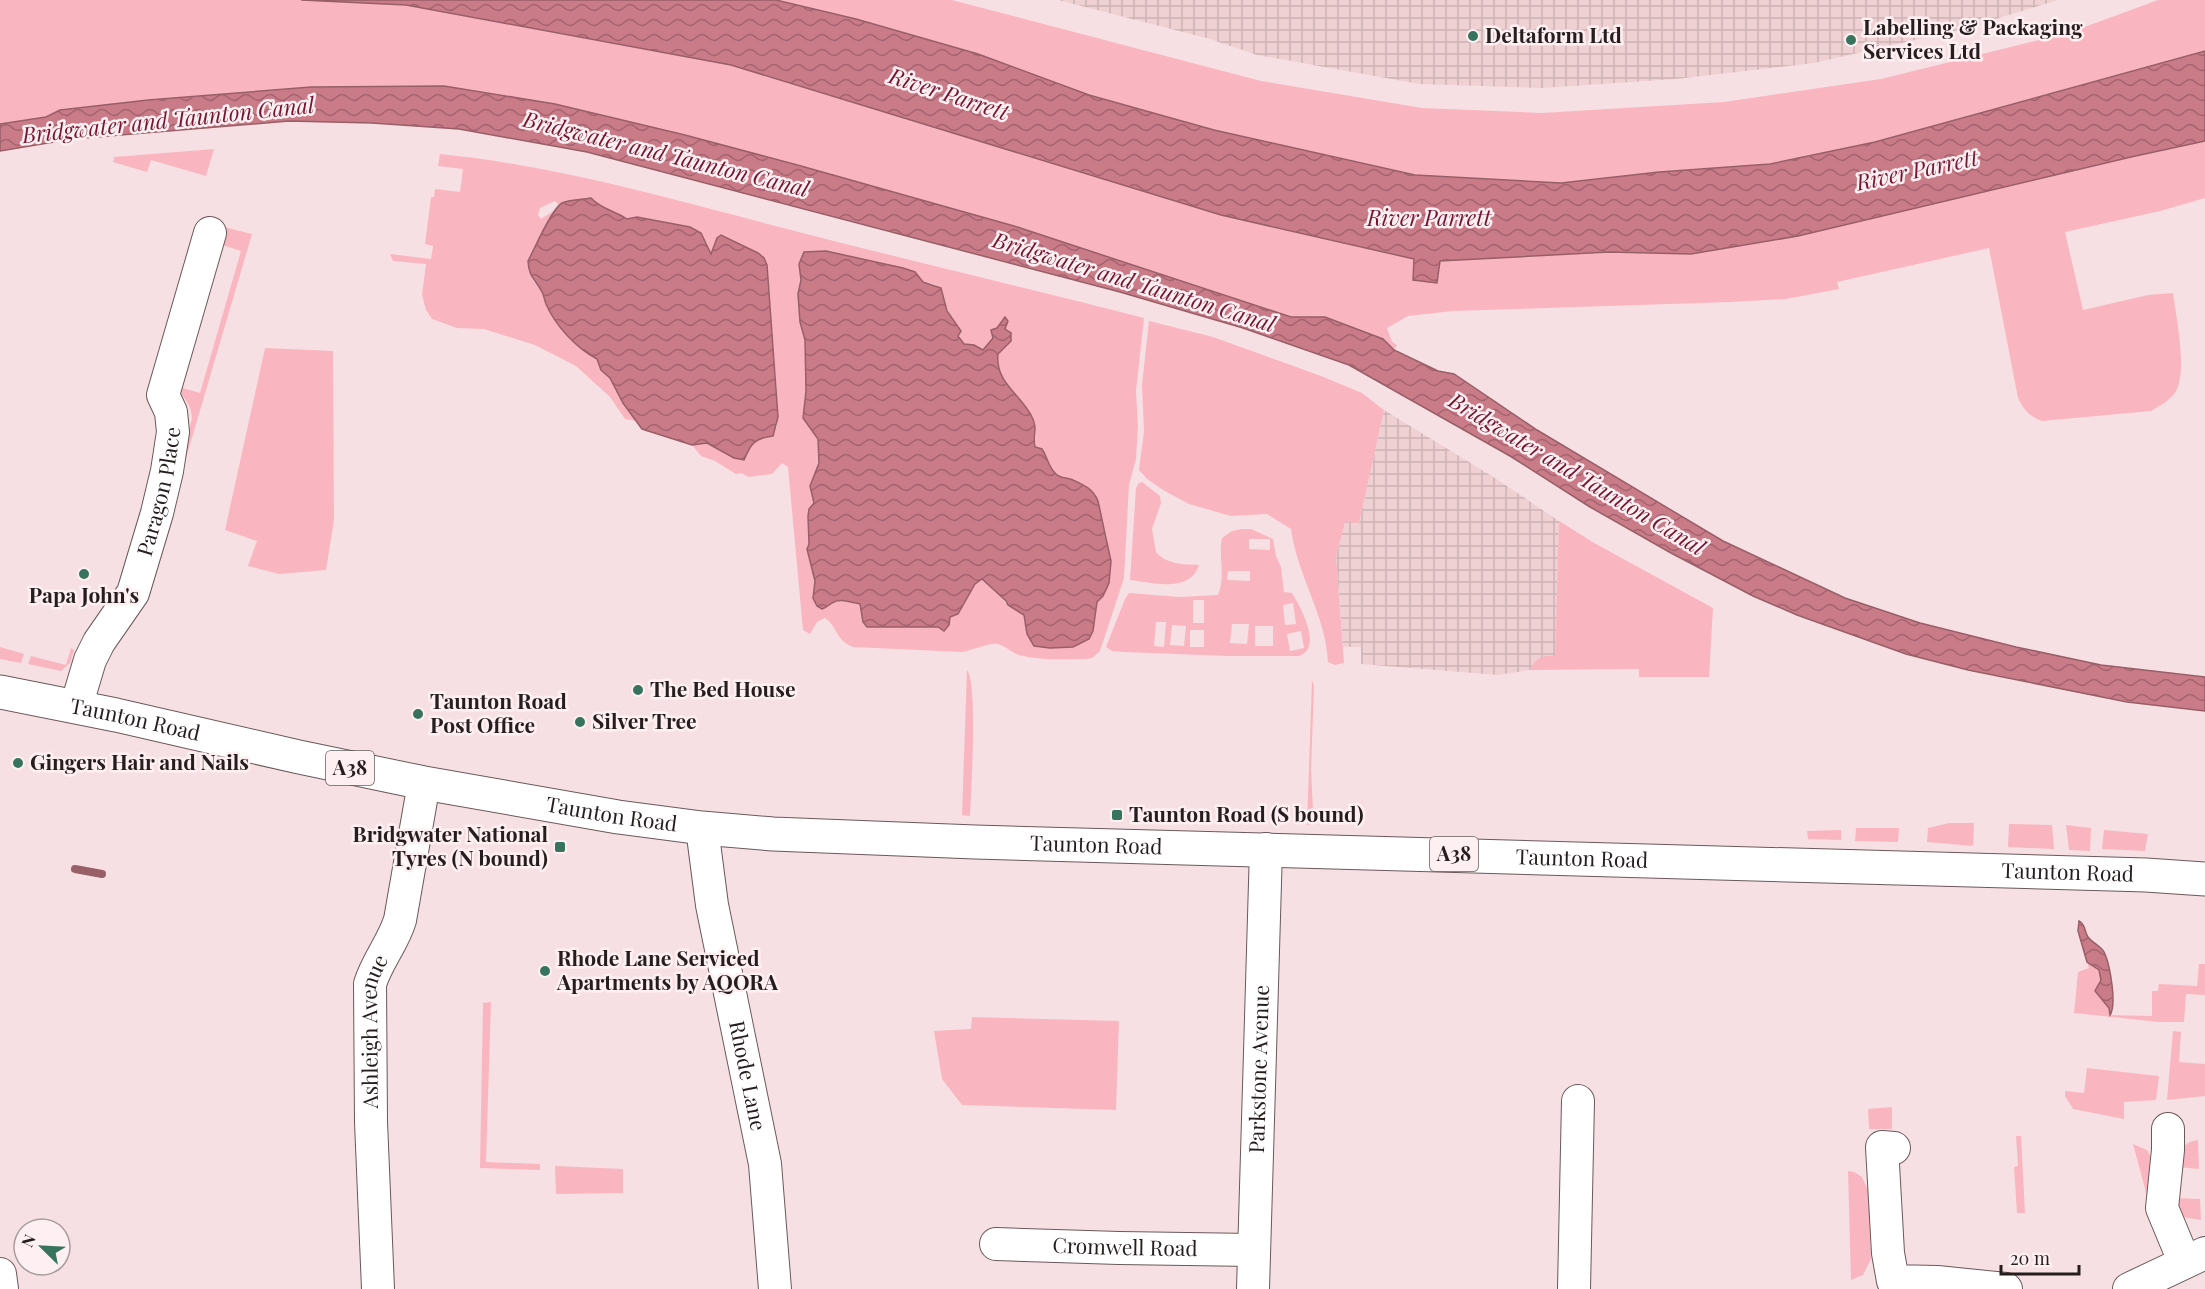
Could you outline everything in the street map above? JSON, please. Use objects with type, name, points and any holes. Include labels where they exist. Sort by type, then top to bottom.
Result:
[{"type":"main road","name":"Taunton Road","points":[[0,692],[76,706],[424,783],[618,817],[702,828],[773,834],[923,840],[2146,875],[2205,879]]},
{"type":"street","name":"Paragon Place","points":[[76,706],[90,660],[99,642],[133,593],[158,513],[173,432],[171,412],[163,395],[210,233]]},
{"type":"street","name":"Ashleigh Avenue","points":[[378,1289],[370,1122],[370,984],[400,920],[424,783]]},
{"type":"street","name":"Rhode Lane","points":[[702,828],[712,905],[765,1164],[775,1289]]},
{"type":"street","name":"Parkstone Avenue","points":[[1253,1289],[1266,922],[1266,849]]},
{"type":"street","points":[[1574,1289],[1578,1101]]},
{"type":"street","points":[[2128,1289],[2194,1257],[2162,1208],[2168,1129]]},
{"type":"street","points":[[1894,1148],[1882,1147],[1888,1253],[1893,1281],[1937,1282],[2006,1289]]},
{"type":"street","name":"Cromwell Road","points":[[996,1244],[1254,1250]]},
{"type":"street","points":[[0,1274],[2,1289]]},
{"type":"shaded area","points":[[0,0],[301,0],[406,5],[731,65],[1221,215],[1414,259],[1440,261],[1609,252],[1691,254],[2205,141],[2205,198],[2160,211],[2065,232],[2083,310],[2148,295],[2173,293],[2180,345],[2181,374],[2174,394],[2151,411],[2042,421],[2027,412],[2018,398],[1989,248],[1837,282],[1839,289],[1786,299],[1453,311],[1408,316],[1387,328],[1392,342],[1397,345],[1394,350],[1386,344],[1325,317],[1291,317],[1014,226],[444,86],[311,87],[148,100],[60,110],[46,117],[0,124]]},
{"type":"shaded area","points":[[776,0],[952,0],[1261,81],[1422,108],[1542,113],[1724,102],[1881,79],[2071,32],[2158,0],[2205,0],[2205,51],[1875,142],[1770,164],[1659,172],[1561,183],[1415,175],[1214,130],[1089,95],[978,54],[856,19]]},
{"type":"shaded area","points":[[1058,0],[2058,0],[1963,29],[1814,63],[1676,79],[1543,88],[1419,84],[1257,55],[1210,39]]},
{"type":"shaded area","points":[[214,149],[206,176],[151,160],[147,172],[113,162],[114,157]]},
{"type":"shaded area","points":[[440,154],[575,176],[1144,318],[1136,391],[1138,426],[1136,459],[1129,485],[1124,578],[1100,651],[1092,658],[1086,659],[1052,659],[1019,655],[995,644],[962,652],[853,647],[843,641],[825,618],[817,622],[810,634],[803,630],[788,467],[782,463],[772,474],[749,477],[741,473],[736,474],[715,461],[701,456],[692,445],[707,443],[734,458],[743,460],[757,440],[777,427],[777,392],[767,265],[738,243],[721,235],[717,238],[711,254],[707,243],[690,227],[637,217],[627,219],[598,206],[591,198],[565,201],[559,205],[555,201],[540,208],[538,215],[541,219],[558,208],[528,261],[533,281],[543,291],[545,302],[556,321],[579,346],[597,359],[601,370],[610,378],[623,403],[636,421],[625,419],[610,397],[576,366],[535,345],[484,329],[457,328],[432,319],[426,310],[422,295],[426,264],[393,261],[390,254],[431,259],[433,246],[425,244],[431,197],[434,197],[435,189],[460,192],[463,169],[438,166]],"holes":[[[826,251],[936,285],[963,344],[974,345],[983,350],[993,337],[991,330],[997,328],[1003,319],[1008,322],[1005,329],[1008,344],[998,354],[998,364],[1004,380],[1031,415],[1036,432],[1036,448],[1043,449],[1049,467],[1058,477],[1084,485],[1095,494],[1111,561],[1109,583],[1103,596],[1097,602],[1093,631],[1081,644],[1050,648],[1024,615],[1008,605],[982,579],[975,584],[958,613],[953,614],[938,627],[867,627],[863,622],[860,604],[842,601],[827,607],[814,598],[815,581],[807,549],[809,509],[814,503],[810,486],[819,463],[818,439],[804,418],[805,340],[800,322],[799,264],[805,252]]]},
{"type":"shaded area","points":[[224,227],[252,234],[171,509],[192,418],[190,408],[179,387],[200,393],[241,251],[219,244]]},
{"type":"shaded area","points":[[1149,321],[1213,337],[1321,376],[1362,393],[1384,410],[1359,523],[1345,522],[1336,557],[1344,663],[1335,665],[1328,662],[1322,628],[1299,563],[1291,529],[1267,514],[1231,516],[1189,504],[1163,490],[1139,470],[1144,431],[1142,385]]},
{"type":"shaded area","points":[[265,348],[333,351],[334,520],[326,570],[279,574],[248,566],[257,541],[225,530]]},
{"type":"shaded area","points":[[1384,410],[1495,478],[1559,521],[1555,669],[1498,675],[1361,664],[1361,647],[1343,647],[1336,557],[1345,521],[1359,523]]},
{"type":"shaded area","points":[[1142,482],[1160,496],[1161,503],[1152,529],[1156,552],[1170,562],[1199,565],[1188,580],[1180,583],[1160,584],[1130,580],[1136,488]]},
{"type":"shaded area","points":[[1559,521],[1596,544],[1713,608],[1709,677],[1639,677],[1639,669],[1530,670],[1540,658],[1555,656]]},
{"type":"shaded area","points":[[1251,529],[1273,539],[1281,567],[1284,592],[1292,593],[1308,627],[1310,636],[1306,651],[1299,656],[1228,656],[1124,652],[1112,651],[1106,647],[1129,593],[1179,597],[1218,595],[1221,580],[1222,538],[1232,531]],"holes":[[[1249,539],[1270,539],[1270,550],[1249,549]],[[1228,571],[1250,571],[1250,581],[1227,580]],[[1193,600],[1204,600],[1204,623],[1193,623]],[[1293,603],[1296,624],[1285,625],[1283,605]],[[1156,622],[1166,622],[1164,647],[1154,646]],[[1232,624],[1249,624],[1247,644],[1230,643]],[[1172,625],[1186,626],[1184,646],[1170,645]],[[1255,626],[1273,626],[1273,646],[1255,646]],[[1190,630],[1204,630],[1204,647],[1190,647]],[[1301,631],[1304,648],[1290,651],[1287,634]]]},
{"type":"shaded area","points":[[0,647],[24,654],[21,663],[0,659]]},
{"type":"shaded area","points":[[71,648],[74,650],[70,663],[61,671],[28,664],[31,656],[66,665]]},
{"type":"shaded area","points":[[967,670],[970,679],[973,716],[970,816],[962,815]]},
{"type":"shaded area","points":[[1312,680],[1314,686],[1311,769],[1313,811],[1311,824],[1307,825]]},
{"type":"shaded area","points":[[1949,823],[1974,823],[1973,846],[1927,842],[1928,828]]},
{"type":"shaded area","points":[[2009,824],[2052,825],[2054,849],[2008,847]]},
{"type":"shaded area","points":[[2066,825],[2091,828],[2090,851],[2069,850]]},
{"type":"shaded area","points":[[1856,828],[1899,828],[1898,842],[1855,841]]},
{"type":"shaded area","points":[[1841,830],[1841,840],[1808,839],[1807,831]]},
{"type":"shaded area","points":[[2104,830],[2148,834],[2145,851],[2102,849]]},
{"type":"shaded area","points":[[2087,962],[2099,970],[2101,980],[2095,991],[2109,1008],[2110,1015],[2152,1016],[2152,991],[2158,991],[2159,984],[2197,986],[2199,964],[2205,964],[2205,995],[2186,994],[2184,1022],[2159,1022],[2074,1013],[2078,972],[2089,968]]},
{"type":"shaded area","points":[[491,1002],[486,1162],[540,1164],[540,1170],[480,1168],[483,1003]]},
{"type":"shaded area","points":[[972,1017],[1119,1021],[1116,1110],[962,1105],[942,1079],[934,1031],[971,1029]]},
{"type":"shaded area","points":[[2173,1031],[2181,1032],[2179,1062],[2205,1064],[2205,1096],[2167,1100]]},
{"type":"shaded area","points":[[2087,1068],[2159,1076],[2156,1100],[2124,1102],[2124,1119],[2073,1109],[2065,1096],[2065,1091],[2084,1093]]},
{"type":"shaded area","points":[[1892,1107],[1892,1129],[1869,1129],[1868,1109]]},
{"type":"shaded area","points":[[2016,1136],[2021,1136],[2025,1213],[2017,1213],[2014,1167],[2018,1166]]},
{"type":"shaded area","points":[[2198,1140],[2199,1169],[2177,1167],[2185,1146]]},
{"type":"shaded area","points":[[2133,1144],[2147,1150],[2153,1161],[2151,1211]]},
{"type":"shaded area","points":[[555,1166],[623,1169],[623,1193],[556,1194]]},
{"type":"shaded area","points":[[1848,1171],[1862,1177],[1868,1190],[1871,1259],[1863,1275],[1851,1280]]},
{"type":"shaded area","points":[[2173,1198],[2200,1199],[2201,1220],[2175,1216]]},
{"type":"water","name":"River Parrett","points":[[301,0],[776,0],[856,19],[978,54],[1089,95],[1214,130],[1415,175],[1561,183],[1659,172],[1770,164],[1875,142],[2205,51],[2205,141],[1798,236],[1691,254],[1609,252],[1440,261],[1437,283],[1413,280],[1414,259],[1221,215],[731,65],[406,5]]},
{"type":"water","name":"Bridgwater and Taunton Canal","points":[[444,86],[555,104],[685,135],[1014,226],[1291,317],[1325,317],[1383,339],[1394,350],[1438,371],[1454,374],[1537,430],[1723,541],[1845,598],[1920,623],[2016,647],[2101,665],[2205,677],[2205,711],[2127,702],[1968,670],[1906,654],[1797,615],[1753,596],[1671,553],[1590,507],[1510,456],[1349,365],[1243,328],[1120,292],[587,152],[459,129],[372,123],[289,121],[72,139],[0,151],[0,124],[46,117],[60,110],[148,100],[311,87]]},
{"type":"water","points":[[591,198],[599,205],[627,219],[637,217],[690,227],[701,233],[711,254],[717,238],[721,235],[764,258],[767,265],[778,417],[773,436],[754,442],[744,460],[734,458],[707,443],[692,445],[642,429],[623,403],[610,378],[601,370],[597,359],[574,342],[550,312],[531,274],[528,261],[548,221],[562,203]]},
{"type":"water","points":[[826,251],[903,268],[915,272],[923,282],[941,288],[947,311],[961,331],[958,336],[964,344],[974,345],[983,350],[993,338],[991,330],[997,328],[1005,317],[1008,321],[1005,329],[1011,333],[1011,341],[998,354],[998,364],[1004,380],[1026,407],[1033,420],[1035,447],[1042,449],[1056,474],[1091,490],[1098,501],[1111,561],[1109,583],[1103,596],[1097,602],[1093,631],[1089,639],[1073,647],[1034,646],[1027,634],[1024,615],[1008,605],[982,579],[975,584],[958,614],[950,617],[949,625],[944,631],[938,627],[867,627],[863,622],[860,604],[849,601],[835,602],[822,609],[817,606],[813,598],[815,581],[807,549],[809,509],[814,503],[810,486],[819,463],[818,439],[803,418],[806,391],[805,340],[800,322],[798,294],[801,280],[799,264],[804,252]]},
{"type":"water","points":[[2079,921],[2084,926],[2088,937],[2104,951],[2107,960],[2113,994],[2110,1015],[2109,1008],[2095,991],[2101,980],[2099,970],[2087,962],[2078,931]]},
{"type":"waterway","points":[[75,869],[102,874]]},
{"type":"place","name":"Deltaform Ltd","points":[[1473,36]]},
{"type":"place","name":"Labelling & Packaging Services Ltd","points":[[1851,40]]},
{"type":"place","name":"Papa John's","points":[[84,574]]},
{"type":"place","name":"The Bed House","points":[[638,690]]},
{"type":"place","name":"Taunton Road Post Office","points":[[418,714]]},
{"type":"place","name":"Silver Tree","points":[[580,722]]},
{"type":"place","name":"Gingers Hair and Nails","points":[[18,763]]},
{"type":"place","name":"Taunton Road (S bound)","points":[[1117,815]]},
{"type":"place","name":"Bridgwater National Tyres (N bound)","points":[[560,847]]},
{"type":"place","name":"Rhode Lane Serviced Apartments by AQORA","points":[[545,971]]}]
